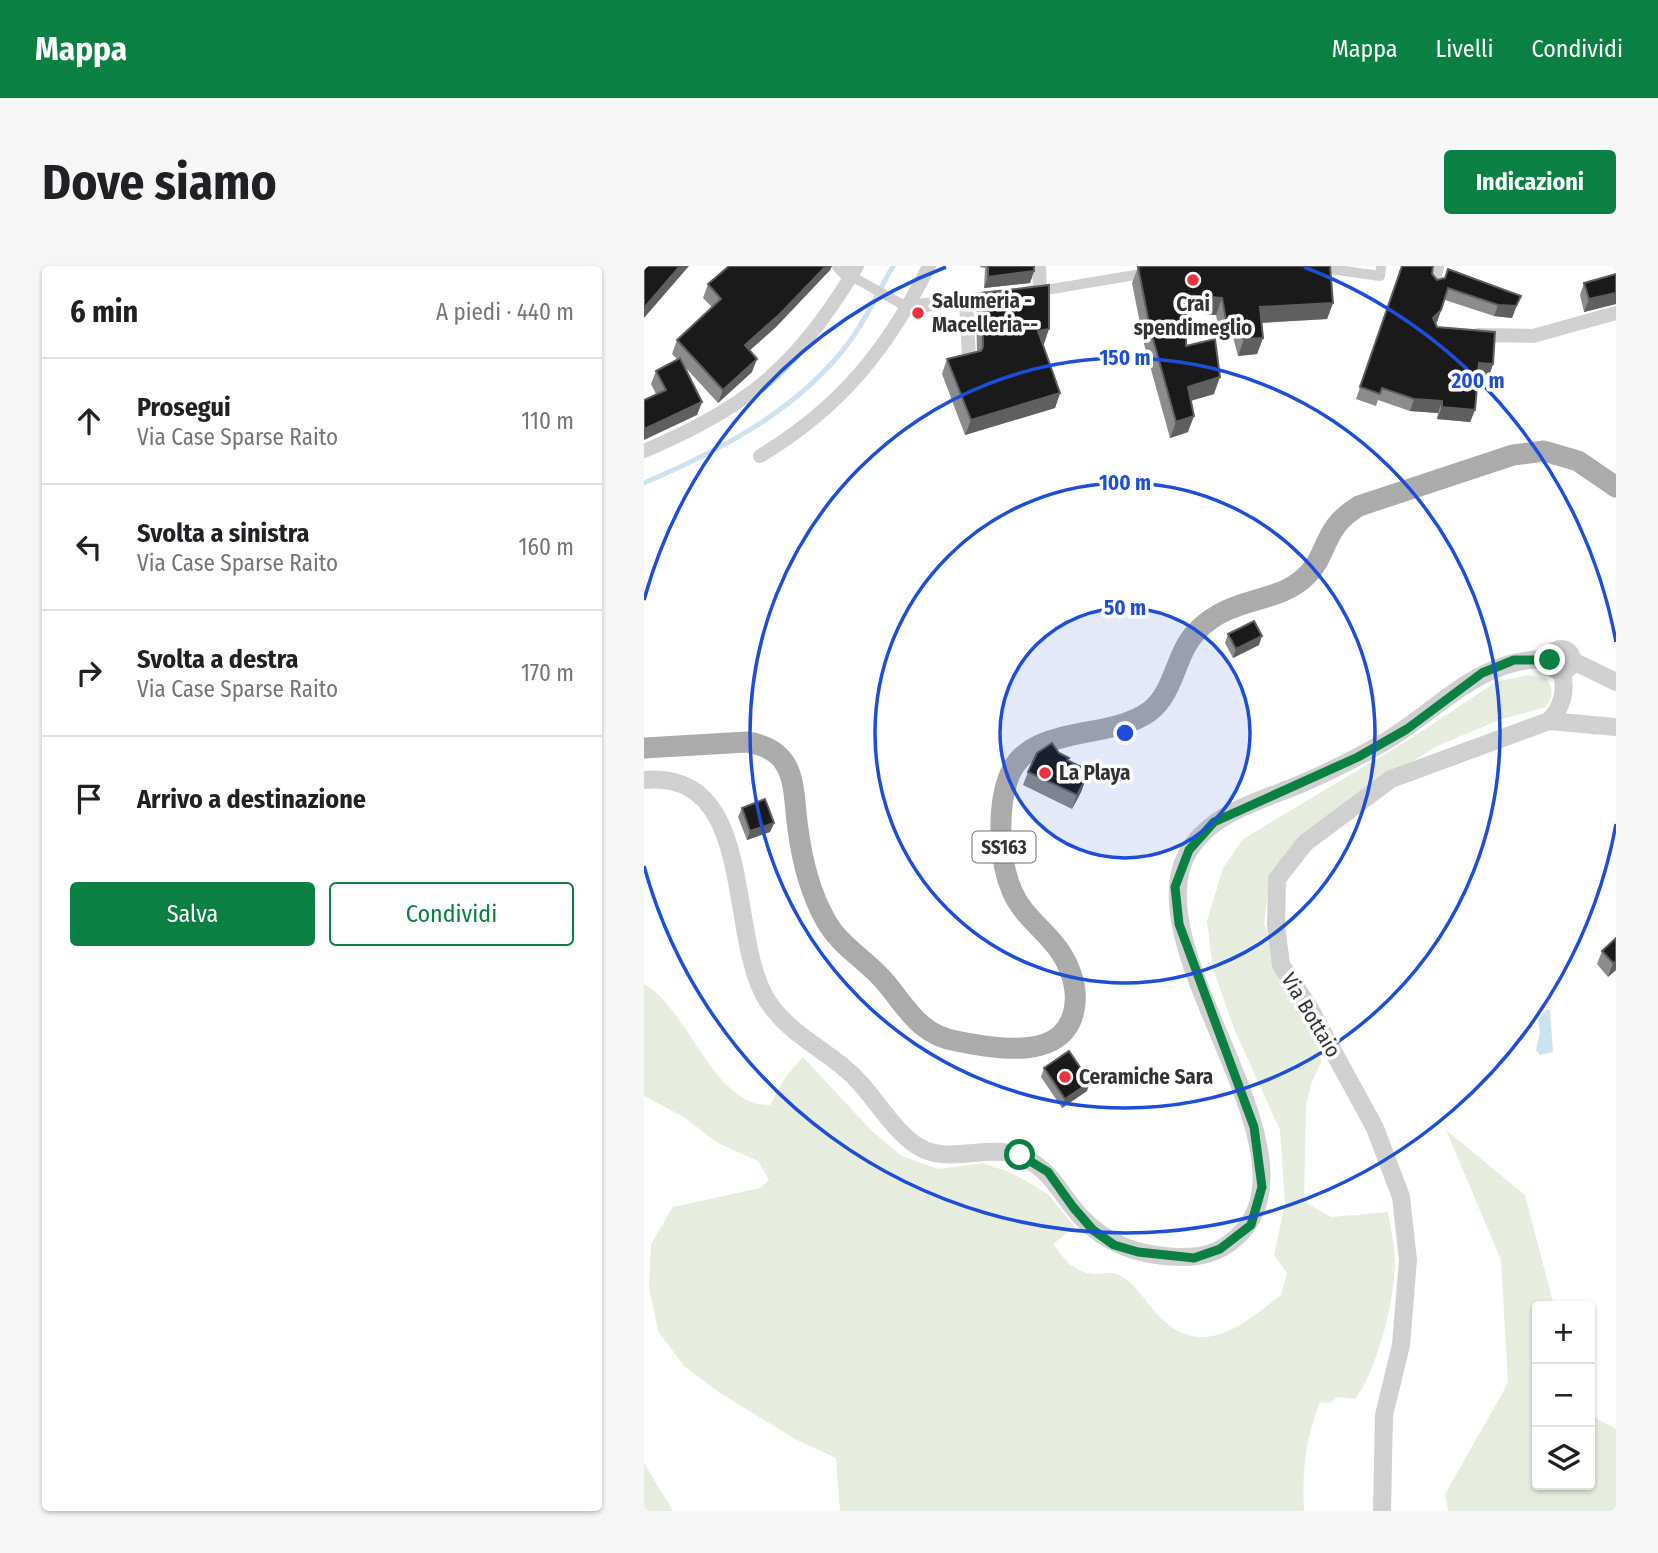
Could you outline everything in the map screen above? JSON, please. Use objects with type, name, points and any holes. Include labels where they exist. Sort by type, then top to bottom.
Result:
[{"type":"main road","name":"SS163","points":[[644,748],[747,742],[761,744],[774,752],[783,760],[794,782],[803,858],[819,906],[834,934],[884,981],[912,1018],[927,1031],[956,1041],[1036,1048],[1055,1040],[1067,1029],[1075,1007],[1076,994],[1059,949],[1021,907],[1009,882],[1002,820],[1004,798],[1008,777],[1026,751],[1126,722],[1153,709],[1165,691],[1180,653],[1197,631],[1219,612],[1244,601],[1286,590],[1301,581],[1321,554],[1331,530],[1345,514],[1359,506],[1513,455],[1544,451],[1578,461],[1616,487]]},
{"type":"street","points":[[760,456],[800,431],[856,380],[907,307],[929,266]]},
{"type":"street","points":[[1039,266],[1040,291]]},
{"type":"street","points":[[1309,266],[1380,275],[1381,266]]},
{"type":"street","points":[[1435,284],[1439,266]]},
{"type":"street","points":[[644,451],[716,416],[766,383],[800,351],[849,272],[907,307],[1040,291],[1158,271]]},
{"type":"street","points":[[966,301],[969,357]]},
{"type":"street","points":[[1462,333],[1533,336],[1616,313]]},
{"type":"street","points":[[644,780],[678,782],[694,789],[706,799],[730,851],[763,995],[782,1021],[838,1060],[910,1140],[921,1149],[939,1154],[1020,1155],[1048,1172],[1093,1230],[1114,1245],[1138,1252],[1194,1258],[1220,1249],[1251,1225],[1262,1187],[1254,1127],[1179,924],[1175,887],[1189,850],[1214,822],[1368,752],[1407,729],[1482,673],[1514,660],[1561,664],[1616,682]]},
{"type":"street","points":[[1549,721],[1560,709],[1564,689],[1561,664]]},
{"type":"street","points":[[1549,721],[1616,727]]},
{"type":"street","name":"Via Bottaio","points":[[1382,1511],[1384,1415],[1401,1345],[1408,1260],[1401,1197],[1375,1128],[1309,1007],[1281,965],[1276,926],[1276,879],[1305,843],[1391,779],[1549,721]]},
{"type":"shaded area","points":[[1527,675],[1546,678],[1549,682],[1552,692],[1546,707],[1499,720],[1435,747],[1380,782],[1268,891],[1264,924],[1286,987],[1317,1041],[1321,1062],[1311,1084],[1306,1107],[1304,1202],[1331,1217],[1388,1212],[1395,1254],[1392,1294],[1384,1333],[1371,1370],[1355,1399],[1338,1397],[1329,1403],[1320,1402],[1315,1416],[1306,1456],[1304,1511],[840,1511],[836,1458],[795,1439],[720,1393],[684,1366],[658,1331],[649,1287],[651,1244],[673,1207],[760,1188],[769,1180],[758,1161],[718,1143],[682,1116],[644,1096],[644,984],[675,1014],[717,1074],[733,1091],[750,1101],[770,1105],[786,1076],[803,1057],[872,1131],[902,1156],[938,1169],[983,1163],[1012,1173],[1048,1194],[1075,1227],[1053,1244],[1066,1260],[1080,1271],[1094,1274],[1113,1273],[1126,1279],[1167,1323],[1183,1333],[1200,1337],[1216,1335],[1248,1320],[1281,1295],[1287,1273],[1274,1255],[1285,1204],[1280,1130],[1235,1031],[1213,969],[1207,921],[1223,868],[1243,839],[1410,739],[1496,682]]},
{"type":"shaded area","points":[[1446,1130],[1525,1195],[1553,1301],[1532,1301],[1532,1490],[1595,1490],[1595,1418],[1616,1429],[1616,1511],[1448,1511],[1445,1494],[1508,1383],[1501,1260]]},
{"type":"shaded area","points":[[644,1463],[673,1511],[644,1511]]},
{"type":"water","points":[[1546,1010],[1550,1010],[1553,1052],[1540,1055],[1536,1050],[1540,1032],[1538,1019]]},
{"type":"building","points":[[644,266],[680,266],[644,308]]},
{"type":"building","points":[[729,266],[826,266],[781,313],[745,345],[757,359],[723,390],[677,340],[721,299],[708,284]]},
{"type":"building","points":[[988,266],[1034,266],[1034,271],[988,277]]},
{"type":"building","points":[[1330,266],[1333,303],[1260,307],[1263,338],[1244,339],[1239,321],[1227,325],[1222,298],[1186,295],[1186,346],[1215,339],[1220,377],[1188,387],[1194,416],[1176,422],[1150,328],[1138,267]]},
{"type":"building","points":[[1402,266],[1433,266],[1432,274],[1437,280],[1445,278],[1448,269],[1521,296],[1516,306],[1498,305],[1448,288],[1441,310],[1433,318],[1437,327],[1495,332],[1493,364],[1479,363],[1475,410],[1442,407],[1442,401],[1414,399],[1382,388],[1380,394],[1360,387]]},
{"type":"building","points":[[1616,274],[1616,293],[1589,299],[1584,283]]},
{"type":"building","points":[[1049,285],[1049,329],[1038,331],[1060,393],[971,420],[947,359],[981,351],[982,293]]},
{"type":"building","points":[[680,358],[702,402],[644,429],[644,400],[666,390],[656,371]]},
{"type":"building","points":[[1254,621],[1262,636],[1236,649],[1228,634]]},
{"type":"building","points":[[1052,743],[1059,753],[1069,758],[1067,760],[1081,767],[1077,774],[1086,778],[1077,795],[1028,772],[1037,753]]},
{"type":"building","points":[[765,799],[774,823],[750,831],[742,808]]},
{"type":"building","points":[[1616,938],[1616,961],[1613,963],[1602,951]]},
{"type":"building","points":[[1069,1051],[1090,1082],[1065,1099],[1044,1068]]},
{"type":"waterway","points":[[644,483],[730,442],[783,408],[807,388],[830,366],[850,341],[893,266]]},
{"type":"place","name":"Crai spendimeglio","points":[[1193,280]]},
{"type":"place","name":"Salumeria - Macelleria--","points":[[918,313]]},
{"type":"place","name":"La Playa","points":[[1045,773]]},
{"type":"place","name":"Ceramiche Sara","points":[[1065,1077]]},
{"type":"route","points":[[1020,1155],[1048,1172],[1093,1230],[1114,1245],[1138,1252],[1194,1258],[1220,1249],[1251,1225],[1262,1187],[1254,1127],[1179,924],[1175,887],[1189,850],[1214,822],[1248,804],[1306,782],[1358,757],[1407,729],[1482,673],[1514,660],[1550,660]]}]
